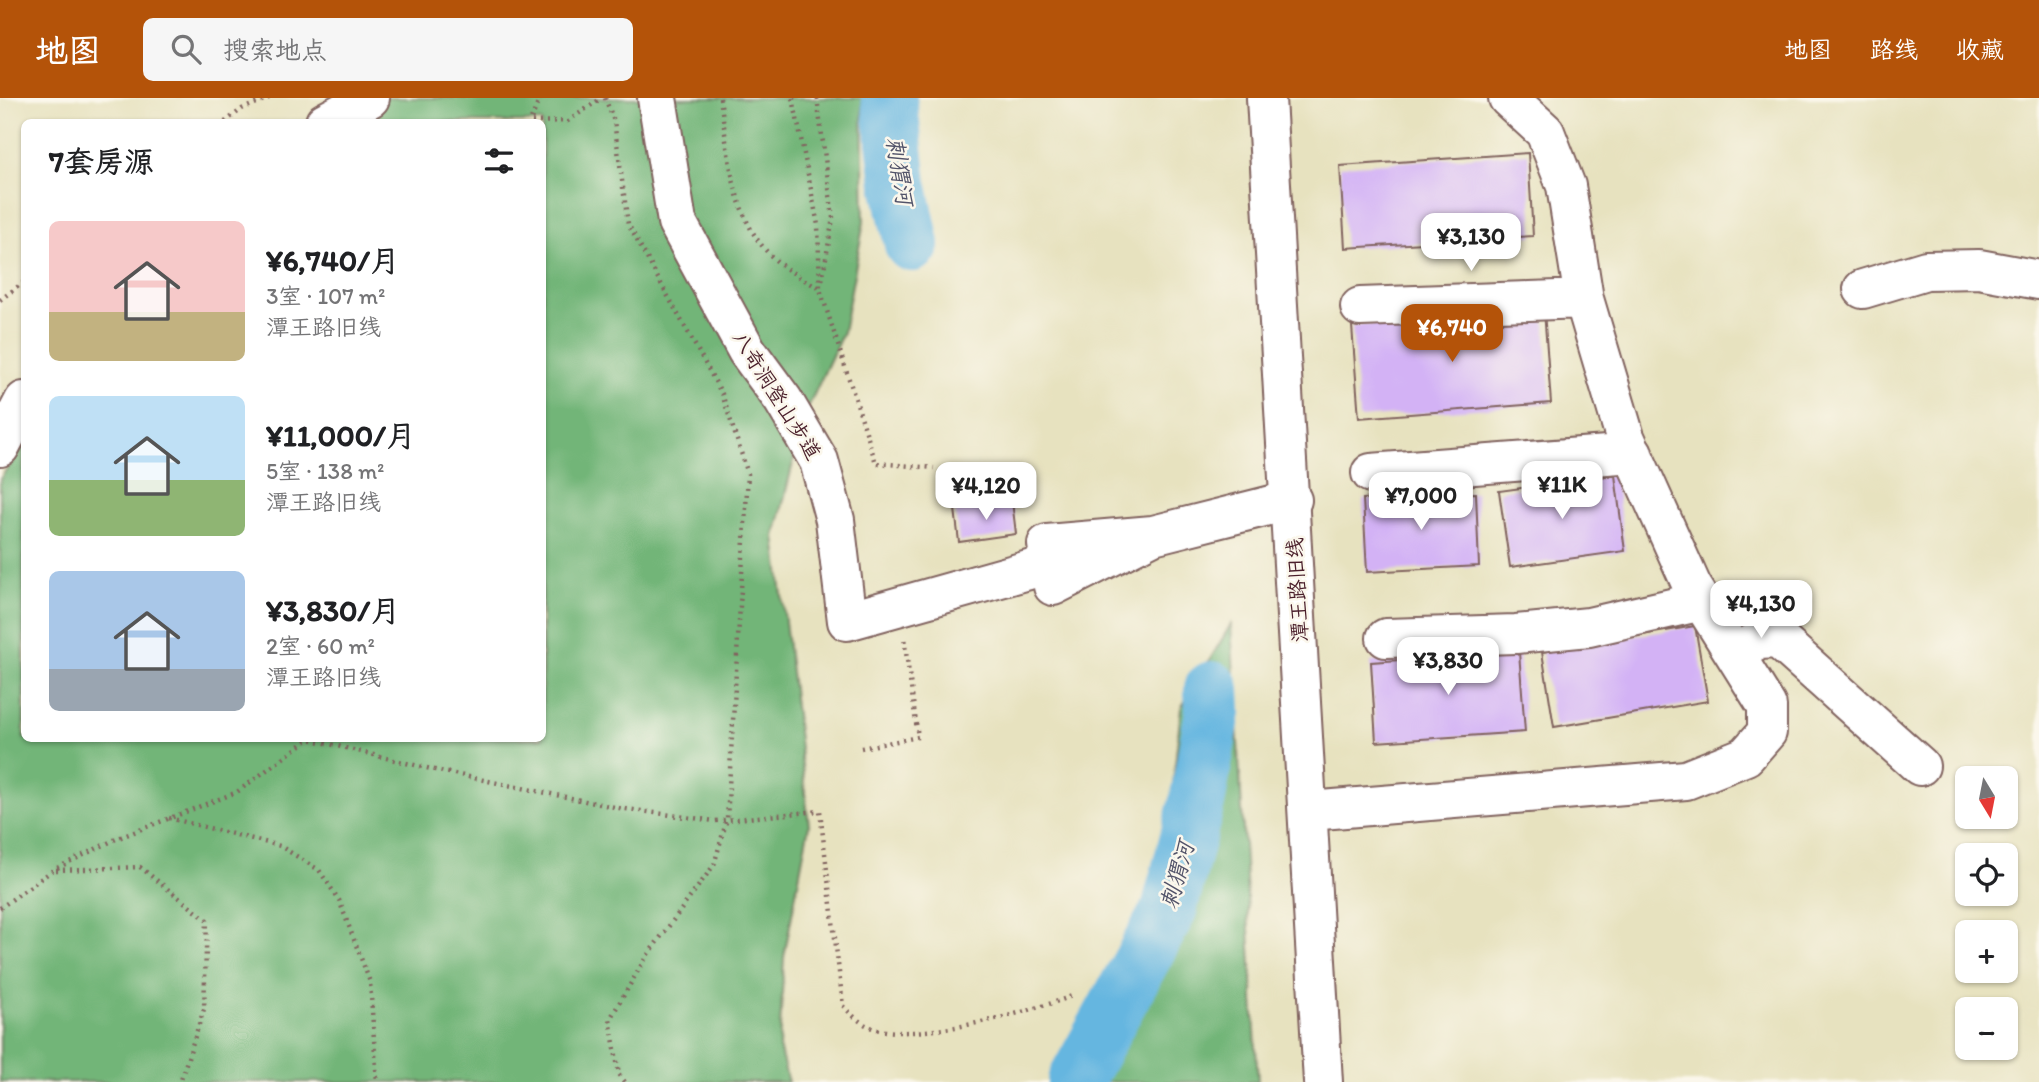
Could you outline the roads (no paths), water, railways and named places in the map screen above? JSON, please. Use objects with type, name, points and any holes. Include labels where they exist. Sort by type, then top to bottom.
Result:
[{"type":"street","points":[[332,119],[370,98]]},
{"type":"street","name":"八奇洞登山步道","points":[[657,98],[677,222],[747,351],[783,400],[819,461],[835,520],[847,621],[1292,500]]},
{"type":"street","name":"潭王路旧线","points":[[1266,98],[1292,500],[1323,1082]]},
{"type":"street","points":[[1309,811],[1686,780],[1746,757],[1767,733],[1768,706],[1702,601],[1633,453],[1584,299],[1566,186],[1550,143],[1545,132],[1507,98]]},
{"type":"street","points":[[1863,289],[1926,270],[1979,269],[2039,280]]},
{"type":"street","points":[[1360,307],[1584,299]]},
{"type":"street","points":[[0,447],[21,407]]},
{"type":"street","points":[[1371,472],[1633,453]]},
{"type":"street","points":[[1386,638],[1516,634],[1589,627],[1702,601]]},
{"type":"street","points":[[1735,654],[1759,640],[1778,639],[1920,766]]},
{"type":"waterway","name":"刺猬河","points":[[889,98],[899,183],[912,244]]},
{"type":"waterway","name":"刺猬河","points":[[1075,1082],[1169,910],[1198,798],[1213,711],[1212,689]]}]
